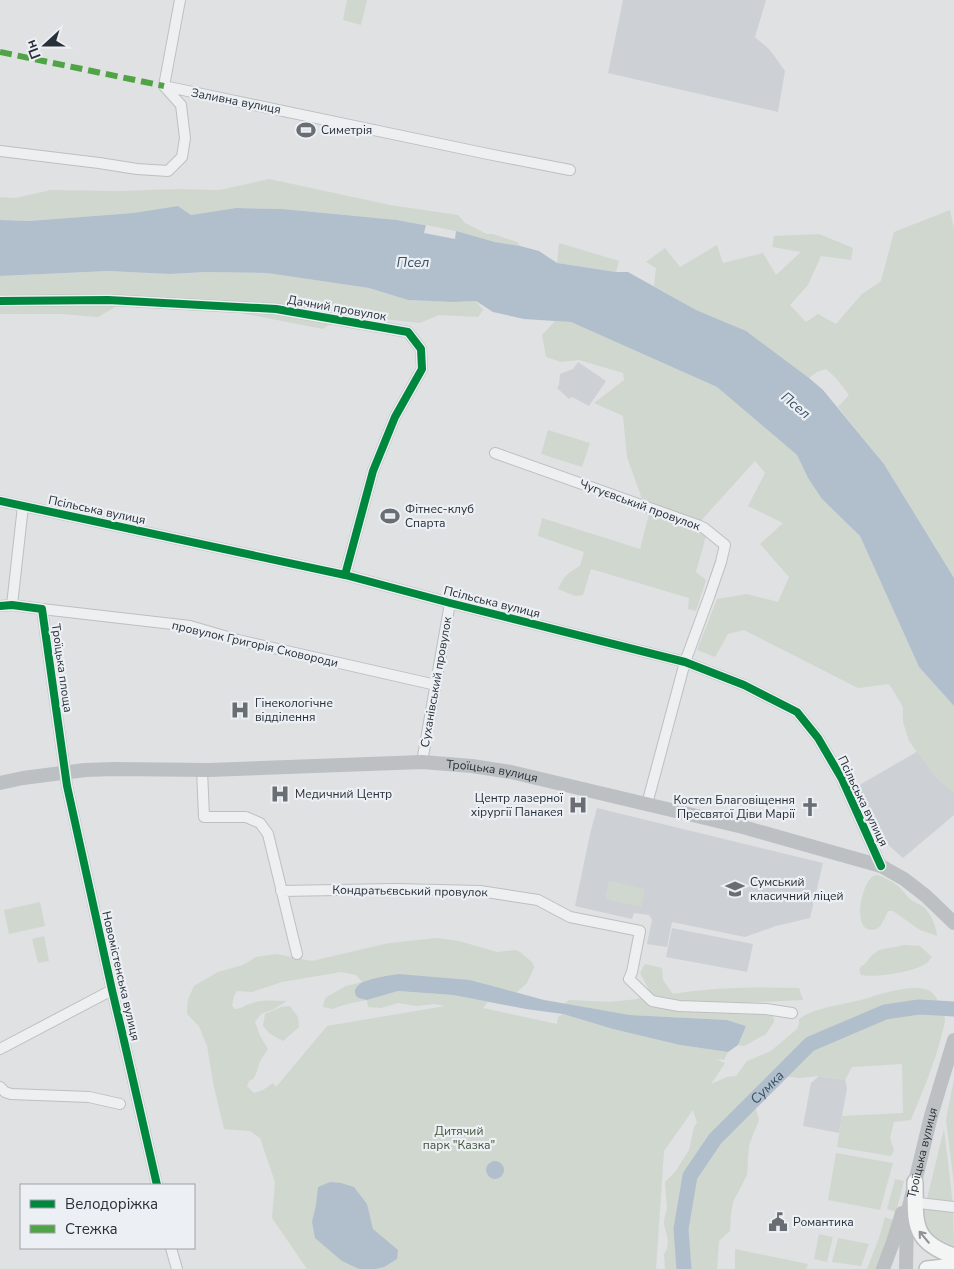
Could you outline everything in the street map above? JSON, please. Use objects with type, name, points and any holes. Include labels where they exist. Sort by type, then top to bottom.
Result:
[{"type":"main road","name":"Троїцька вулиця","points":[[0,783],[65,772],[115,769],[202,770],[422,762],[472,766],[510,772],[743,827],[881,866],[904,879],[926,896],[954,923]]},
{"type":"main road","name":"Троїцька вулиця","points":[[883,1269],[908,1193],[915,1182],[931,1116],[954,1042]]},
{"type":"main road","points":[[915,1182],[913,1203],[918,1228],[924,1238],[935,1247],[954,1256]]},
{"type":"main road","name":"Троїцька вулиця","points":[[906,1269],[907,1215],[913,1203]]},
{"type":"main road","points":[[927,1269],[954,1266]]},
{"type":"street","points":[[164,86],[180,0]]},
{"type":"street","name":"Заливна вулиця","points":[[0,151],[137,169],[168,171],[182,157],[185,138],[181,105],[164,86]]},
{"type":"street","name":"Заливна вулиця","points":[[164,86],[570,170]]},
{"type":"street","name":"Дачний провулок","points":[[0,301],[108,300],[276,309],[408,332],[421,349],[422,369],[395,417],[373,471],[345,575]]},
{"type":"street","name":"Чугуєвський провулок","points":[[495,453],[704,528],[725,545],[721,562],[685,662],[647,804]]},
{"type":"street","name":"Псільська вулиця","points":[[0,501],[345,575],[685,662],[744,685],[797,712],[818,738],[842,779],[881,866]]},
{"type":"street","points":[[12,605],[23,506]]},
{"type":"street","name":"Суханівський провулок","points":[[422,762],[450,603]]},
{"type":"street","name":"Троїцька площа","points":[[0,606],[12,605],[42,610],[65,772]]},
{"type":"street","name":"провулок Григорія Сковороди","points":[[42,610],[190,626],[238,640],[436,685]]},
{"type":"street","points":[[202,770],[204,817],[246,817],[260,823],[268,834],[297,954]]},
{"type":"street","name":"Новомістенська вулиця","points":[[65,772],[112,990],[157,1184]]},
{"type":"street","name":"Кондратьєвський провулок","points":[[281,890],[480,890],[538,900],[570,917],[640,931],[629,979],[652,1001],[679,1006],[766,1009],[792,1013]]},
{"type":"street","points":[[0,1050],[112,990]]},
{"type":"street","points":[[0,1087],[5,1092],[11,1094],[89,1097],[120,1104]]},
{"type":"street","points":[[913,1203],[954,1207]]},
{"type":"street","points":[[171,1249],[177,1269]]},
{"type":"shaded area","points":[[623,0],[766,0],[755,37],[770,50],[785,71],[778,112],[608,73]]},
{"type":"shaded area","points":[[578,362],[606,381],[589,406],[572,397],[569,399],[557,388],[560,374],[573,369]]},
{"type":"shaded area","points":[[950,731],[954,734],[954,815],[903,858],[886,843],[856,787]]},
{"type":"shaded area","name":"Сумський класичний ліцей","points":[[597,808],[823,863],[810,918],[776,926],[745,937],[672,922],[667,947],[647,944],[652,920],[649,915],[634,913],[632,919],[575,906]]},
{"type":"shaded area","points":[[672,928],[753,944],[747,972],[666,957]]},
{"type":"shaded area","points":[[819,1076],[845,1080],[847,1088],[839,1133],[803,1126],[811,1083]]},
{"type":"green space","points":[[347,0],[367,0],[361,25],[343,20]]},
{"type":"green space","points":[[269,179],[390,205],[458,215],[465,223],[487,234],[493,234],[517,242],[520,246],[397,220],[283,209],[236,208],[191,215],[178,206],[133,213],[29,221],[0,220],[0,197],[15,198],[51,190],[220,190]]},
{"type":"green space","points":[[950,210],[954,229],[954,578],[884,464],[838,407],[849,395],[836,378],[826,369],[817,372],[809,378],[788,363],[654,286],[656,268],[646,262],[665,248],[680,267],[717,245],[723,263],[763,253],[776,275],[801,252],[772,247],[774,236],[819,234],[853,248],[851,260],[821,256],[808,285],[790,305],[806,322],[818,314],[836,324],[862,294],[881,281],[894,232]]},
{"type":"green space","points":[[559,243],[619,261],[616,272],[557,263]]},
{"type":"green space","points":[[108,271],[170,274],[205,272],[267,273],[369,288],[408,300],[476,301],[483,310],[478,317],[439,315],[420,323],[344,315],[323,329],[153,296],[117,306],[98,317],[61,314],[0,314],[0,276]]},
{"type":"green space","points":[[555,321],[571,322],[717,387],[797,455],[808,478],[822,499],[860,536],[919,667],[954,706],[954,793],[935,777],[909,741],[903,722],[903,707],[889,684],[858,688],[744,630],[728,634],[715,657],[697,650],[717,599],[747,594],[778,602],[789,577],[760,544],[783,523],[748,506],[765,473],[755,461],[698,524],[643,502],[627,457],[623,416],[594,403],[624,380],[623,373],[579,360],[561,362],[546,357],[542,335]]},
{"type":"green space","points":[[548,430],[590,443],[582,467],[541,454]]},
{"type":"green space","points":[[649,514],[706,536],[696,572],[706,580],[696,611],[688,609],[689,598],[591,569],[583,595],[575,596],[558,589],[567,575],[580,566],[584,552],[538,536],[542,518],[640,549]]},
{"type":"green space","points":[[877,875],[893,882],[911,900],[924,907],[933,920],[937,936],[920,930],[893,911],[888,911],[878,928],[871,930],[865,928],[860,915],[862,898],[867,883],[872,877]]},
{"type":"green space","points":[[609,881],[645,889],[641,907],[605,899]]},
{"type":"green space","points":[[40,902],[45,926],[9,934],[4,910]]},
{"type":"green space","points":[[44,936],[49,961],[38,963],[32,939]]},
{"type":"green space","name":"Дитячий парк \"Казка\"","points":[[437,938],[459,941],[497,952],[515,950],[533,963],[534,968],[527,983],[516,993],[470,980],[363,982],[355,990],[367,1000],[398,991],[453,995],[488,1002],[483,1008],[557,1024],[558,1017],[563,1014],[613,1029],[680,1045],[728,1052],[724,1060],[715,1059],[725,1063],[711,1084],[727,1077],[736,1076],[747,1061],[771,1051],[797,1029],[799,1019],[823,1008],[898,990],[922,988],[931,992],[937,998],[945,1022],[932,1067],[911,1120],[894,1122],[890,1138],[894,1150],[891,1156],[837,1147],[842,1116],[903,1113],[902,1064],[852,1067],[845,1080],[819,1076],[799,1078],[783,1076],[770,1078],[766,1082],[755,1095],[755,1106],[759,1120],[749,1145],[747,1175],[733,1202],[730,1231],[719,1241],[717,1269],[665,1269],[664,1254],[667,1249],[668,1240],[664,1225],[667,1208],[665,1182],[675,1172],[689,1150],[694,1127],[697,1123],[693,1110],[664,1151],[656,1269],[307,1269],[272,1218],[275,1182],[260,1138],[250,1131],[224,1129],[207,1046],[199,1026],[187,1014],[188,999],[194,986],[218,972],[243,965],[256,957],[276,954],[312,961],[389,943]],"holes":[[[341,972],[356,975],[362,982],[346,986],[325,998],[323,1007],[332,1009],[367,1000],[368,1007],[381,1008],[398,1003],[417,1006],[435,1004],[445,1006],[327,1026],[276,1087],[273,1083],[263,1090],[254,1093],[247,1086],[256,1074],[260,1061],[268,1049],[260,1036],[255,1022],[261,1014],[287,1001],[259,1001],[235,1009],[232,1006],[237,991],[252,992],[282,982]]]},
{"type":"green space","points":[[904,945],[920,946],[932,957],[927,963],[905,972],[876,976],[861,975],[859,970],[862,965],[878,951]]},
{"type":"green space","points":[[645,964],[662,968],[663,980],[673,994],[736,988],[799,988],[803,1000],[740,1003],[773,1015],[774,1022],[766,1034],[744,1046],[738,1045],[746,1026],[727,1020],[630,1015],[564,1004],[569,1000],[610,1002],[637,999],[651,993],[640,973]]},
{"type":"green space","points":[[290,1006],[298,1017],[299,1027],[283,1041],[270,1034],[263,1026],[265,1014],[281,1007]]},
{"type":"green space","points":[[954,1079],[954,1184],[946,1120]]},
{"type":"green space","points":[[944,1129],[953,1205],[926,1203]]},
{"type":"green space","points":[[836,1153],[893,1163],[880,1210],[828,1200]]},
{"type":"green space","points":[[895,1179],[904,1181],[896,1212],[887,1209]]},
{"type":"green space","points":[[925,1206],[953,1208],[954,1246],[934,1236],[926,1228],[923,1218]]},
{"type":"green space","points":[[885,1217],[893,1220],[877,1269],[867,1269],[879,1238]]},
{"type":"green space","points":[[819,1234],[833,1237],[827,1262],[814,1259]]},
{"type":"green space","points":[[838,1238],[869,1244],[861,1266],[832,1262]]},
{"type":"green space","points":[[735,1249],[808,1264],[806,1269],[735,1269]]},
{"type":"water","name":"Псел","points":[[178,206],[191,215],[236,208],[283,209],[397,220],[456,231],[495,242],[539,251],[557,263],[616,272],[628,272],[696,310],[746,331],[823,390],[884,464],[954,578],[954,706],[919,667],[860,536],[822,499],[808,478],[797,455],[717,387],[571,322],[524,319],[493,312],[476,301],[408,300],[369,288],[267,273],[205,272],[170,274],[108,271],[0,276],[0,220],[29,221],[133,213]]},
{"type":"water","points":[[398,974],[470,980],[544,1000],[630,1015],[727,1020],[746,1026],[738,1045],[728,1052],[680,1045],[613,1029],[563,1014],[453,995],[398,991],[367,1000],[356,996],[355,989],[363,982]]},
{"type":"water","points":[[495,1161],[503,1166],[504,1170],[499,1178],[495,1179],[487,1174],[486,1170],[491,1162]]},
{"type":"water","points":[[330,1182],[354,1187],[367,1204],[373,1229],[398,1250],[397,1259],[384,1267],[359,1269],[342,1261],[315,1238],[312,1222],[318,1187]]},
{"type":"pier","points":[[426,225],[456,231],[455,239],[424,233]]},
{"type":"waterway","name":"Сумка","points":[[684,1269],[681,1229],[690,1176],[715,1139],[810,1044],[885,1012],[919,1007],[954,1009]]},
{"type":"marked path","points":[[0,52],[164,86]]},
{"type":"cycle path","points":[[0,301],[108,300],[276,309],[408,332],[421,349],[422,369],[395,417],[373,471],[345,575]]},
{"type":"cycle path","points":[[0,501],[345,575],[685,662],[744,685],[797,712],[818,738],[842,779],[881,866]]},
{"type":"cycle path","points":[[0,606],[12,605],[42,609],[67,786],[157,1184]]},
{"type":"place","name":"Симетрія","points":[[306,130]]},
{"type":"place","name":"Фітнес-клуб Спарта","points":[[390,516]]},
{"type":"place","name":"Гінекологічне відділення","points":[[240,710]]},
{"type":"place","name":"Медичний Центр","points":[[280,794]]},
{"type":"place","name":"Центр лазерної хірургії Панакея","points":[[578,805]]},
{"type":"place","name":"Костел Благовіщення Пресвятої Діви Марії","points":[[810,807]]},
{"type":"place","name":"Сумський класичний ліцей","points":[[735,889]]},
{"type":"place","name":"Романтика","points":[[778,1222]]}]
